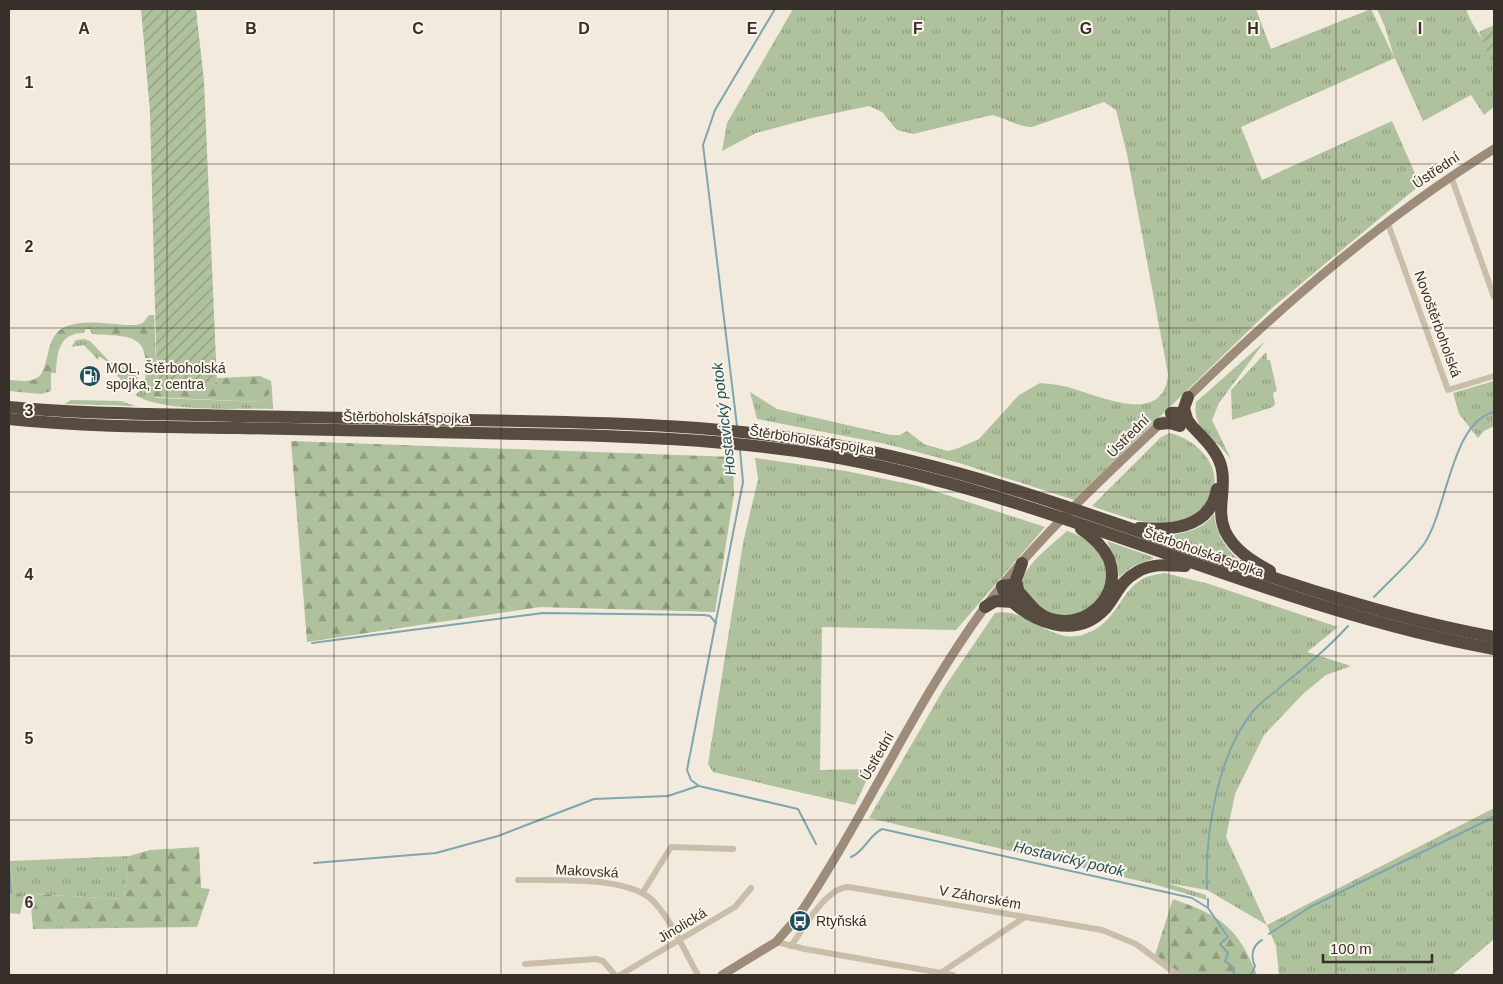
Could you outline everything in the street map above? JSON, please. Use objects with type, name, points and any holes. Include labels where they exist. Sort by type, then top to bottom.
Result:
[{"type":"highway","points":[[1115,524],[1148,529],[1175,528],[1193,523],[1210,508],[1217,491],[1218,477],[1214,463],[1206,450],[1182,422],[1188,397]]},
{"type":"highway","name":"Štěrboholská spojka","points":[[9,407],[111,413],[595,423],[728,430],[750,439],[897,470],[959,486],[1052,515],[1290,597],[1382,625],[1494,649]]},
{"type":"highway","points":[[1171,413],[1172,418],[1182,422],[1212,449],[1221,465],[1223,483],[1221,515],[1230,540],[1248,557],[1293,585]]},
{"type":"highway","name":"Štěrboholská spojka","points":[[9,419],[118,426],[623,436],[730,443],[750,439],[815,441],[913,461],[1012,489],[1293,585],[1388,614],[1494,637]]},
{"type":"highway","points":[[1159,424],[1182,422]]},
{"type":"highway","points":[[985,607],[998,601],[1016,598],[1051,620],[1065,622],[1078,620],[1093,613],[1108,594],[1111,568],[1102,547],[1082,530],[1052,515]]},
{"type":"highway","points":[[1016,598],[1016,580],[1022,563]]},
{"type":"highway","points":[[1002,586],[1011,585],[1016,598],[1046,623],[1058,626],[1076,626],[1098,615],[1107,606],[1122,583],[1144,568],[1168,565],[1216,572]]},
{"type":"street","name":"Ústřední","points":[[776,942],[802,909],[930,692],[985,607],[1039,544],[1159,424],[1263,326],[1387,222],[1494,148]]},
{"type":"street","points":[[1451,176],[1494,297]]},
{"type":"street","name":"Novoštěrboholská","points":[[1387,222],[1448,390],[1494,376]]},
{"type":"street","points":[[643,892],[671,848],[733,849]]},
{"type":"street","name":"Makovská","points":[[518,880],[607,883],[629,886],[643,892],[655,902],[698,975]]},
{"type":"street","name":"V Záhorském","points":[[792,946],[828,896],[841,887],[1102,930],[1154,955],[1178,975]]},
{"type":"street","name":"Jinolická","points":[[620,975],[680,942],[735,907],[750,888]]},
{"type":"street","points":[[939,974],[1024,917]]},
{"type":"street","points":[[722,975],[776,942],[939,974],[953,975]]},
{"type":"street","points":[[525,964],[596,959],[603,962],[616,975]]},
{"type":"green space","points":[[141,9],[196,9],[204,81],[217,384],[157,383],[150,112]]},
{"type":"green space","points":[[793,9],[1256,9],[1271,49],[1371,9],[1394,57],[1385,27],[1377,9],[1466,9],[1492,60],[1495,77],[1494,107],[1484,115],[1471,95],[1423,121],[1395,58],[1241,127],[1262,180],[1392,121],[1420,185],[1272,308],[1074,500],[959,463],[886,444],[757,419],[750,392],[777,409],[891,435],[900,435],[907,431],[924,444],[948,451],[979,439],[1019,395],[1040,383],[1067,387],[1113,401],[1143,404],[1155,400],[1164,390],[1168,374],[1127,154],[1116,110],[1104,102],[1032,127],[1021,126],[992,115],[913,134],[897,130],[882,112],[869,106],[812,118],[756,133],[722,151],[727,123]]},
{"type":"green space","points":[[1494,25],[1494,68],[1479,32]]},
{"type":"green space","points":[[149,315],[154,315],[157,383],[217,384],[217,378],[260,376],[271,381],[272,390],[263,402],[153,397],[150,388],[145,382],[145,354],[142,346],[129,338],[92,334],[90,329],[86,329],[84,333],[69,336],[61,345],[57,358],[56,373],[51,373],[51,391],[41,394],[9,391],[9,380],[29,381],[39,377],[46,363],[53,338],[67,326],[93,322],[136,325],[143,323]]},
{"type":"green space","points":[[84,339],[90,341],[110,362],[134,372],[138,379],[135,387],[127,389],[127,385],[114,373],[114,367],[99,356],[98,360],[84,345],[71,347],[76,340]]},
{"type":"green space","points":[[1265,341],[1219,403],[1212,420],[1231,459],[1217,443],[1214,444],[1206,435],[1197,420],[1196,402]]},
{"type":"green space","points":[[1266,352],[1267,360],[1270,360],[1277,391],[1273,393],[1275,404],[1273,407],[1232,420],[1231,390]]},
{"type":"green space","points":[[1494,381],[1494,426],[1484,431],[1478,438],[1459,414],[1453,393]]},
{"type":"green space","points":[[145,382],[150,388],[153,397],[157,398],[263,402],[272,390],[273,409],[202,408],[164,405],[135,395],[141,390]]},
{"type":"green space","points":[[71,400],[121,401],[136,406],[64,404]]},
{"type":"green space","points":[[1169,433],[1178,435],[1195,446],[1209,461],[1213,470],[1215,480],[1212,492],[1206,504],[1198,513],[1182,522],[1167,524],[1134,520],[1092,506],[1160,438]]},
{"type":"green space","points":[[291,441],[733,457],[734,494],[715,612],[540,607],[307,642]]},
{"type":"green space","points":[[755,458],[846,471],[919,486],[1045,527],[956,630],[822,627],[820,770],[872,769],[855,805],[713,772],[708,764],[743,543],[758,479]]},
{"type":"green space","points":[[1214,514],[1222,539],[1238,559],[1171,536],[1200,527]]},
{"type":"green space","points":[[1067,531],[1082,537],[1101,554],[1105,561],[1108,577],[1095,606],[1069,617],[1051,613],[1036,604],[1029,598],[1023,584],[1024,576],[1031,564]]},
{"type":"green space","points":[[1107,541],[1153,557],[1153,559],[1133,566],[1119,577],[1117,563]]},
{"type":"green space","points":[[1165,573],[1209,584],[1338,627],[1307,652],[1351,666],[1326,675],[1303,694],[1264,735],[1235,794],[1226,837],[1267,925],[1207,890],[1167,883],[1206,895],[1207,900],[1153,884],[869,818],[946,685],[995,613],[1018,615],[1059,635],[1082,635],[1104,623],[1129,590],[1137,583],[1146,577]]},
{"type":"green space","points":[[1494,808],[1494,939],[1452,975],[1279,975],[1276,946],[1267,925]]},
{"type":"green space","points":[[199,847],[201,888],[210,889],[197,927],[33,929],[30,894],[124,899],[129,856],[150,850]]},
{"type":"green space","points":[[9,852],[14,890],[24,897],[20,914],[9,913]]},
{"type":"green space","points":[[129,856],[124,899],[30,894],[24,897],[14,890],[10,861]]},
{"type":"green space","points":[[1173,899],[1204,911],[1226,925],[1242,945],[1257,975],[1176,975],[1155,955]]},
{"type":"waterway","name":"Hostavický potok","points":[[737,426],[703,145],[715,110],[775,9]]},
{"type":"waterway","points":[[1374,597],[1424,544],[1439,511],[1459,449],[1468,432],[1480,419],[1494,412]]},
{"type":"waterway","name":"Hostavický potok","points":[[740,450],[743,482],[687,770],[691,780],[699,786],[798,809],[816,844]]},
{"type":"waterway","points":[[312,643],[543,613],[704,615],[710,616],[716,623]]},
{"type":"waterway","points":[[1207,889],[1208,844],[1216,795],[1222,771],[1241,728],[1257,707],[1317,657],[1348,626]]},
{"type":"waterway","points":[[314,863],[436,853],[498,836],[594,799],[668,796],[698,786]]},
{"type":"waterway","points":[[1269,934],[1310,907],[1494,817]]},
{"type":"waterway","name":"Hostavický potok","points":[[851,857],[860,851],[873,835],[882,829],[1192,898],[1208,908],[1228,937],[1220,944],[1228,953],[1225,961],[1234,968],[1234,974],[1231,975]]},
{"type":"waterway","points":[[9,869],[11,892],[9,892]]},
{"type":"waterway","points":[[1208,899],[1208,907]]},
{"type":"waterway","points":[[1251,975],[1255,966],[1253,959],[1254,949],[1262,940]]},
{"type":"place","name":"MOL, Štěrboholská spojka, z centra","points":[[90,376]]},
{"type":"place","name":"Rtyňská","points":[[800,921]]}]
